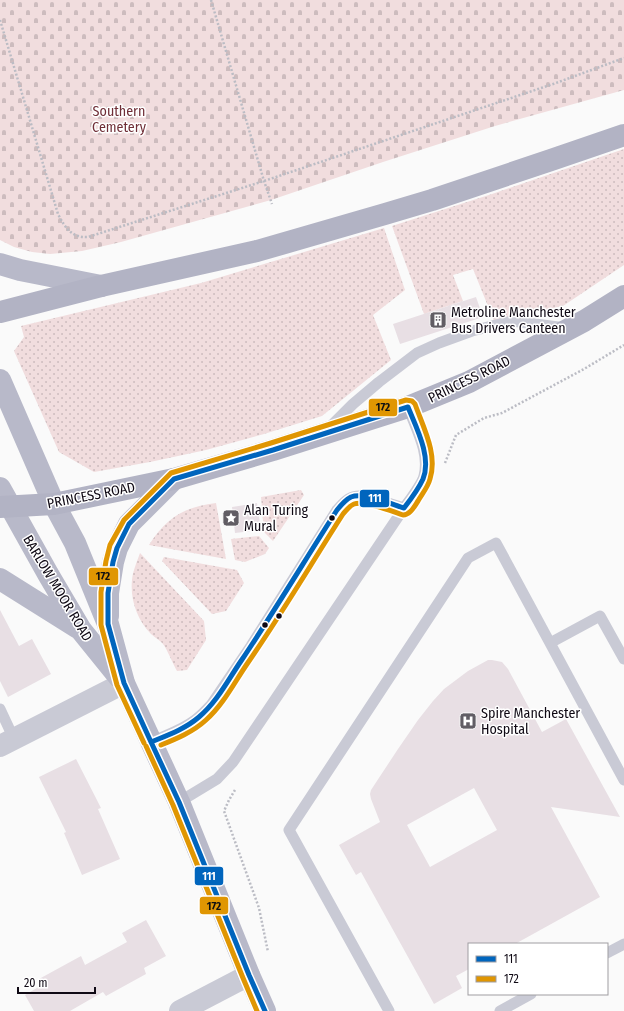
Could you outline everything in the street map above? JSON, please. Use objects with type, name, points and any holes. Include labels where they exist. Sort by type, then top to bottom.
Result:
[{"type":"highway","points":[[0,312],[101,286],[257,250],[385,214],[544,163],[624,135]]},
{"type":"highway","name":"PRINCESS ROAD","points":[[3,501],[54,504],[174,479],[408,408],[469,382],[584,321],[624,296]]},
{"type":"main road","points":[[0,264],[20,270],[101,286]]},
{"type":"main road","name":"BARLOW MOOR ROAD","points":[[0,380],[54,504],[75,543],[108,624],[124,683],[179,802],[265,1011]]},
{"type":"main road","points":[[108,624],[108,593],[117,548],[129,524],[174,479]]},
{"type":"main road","name":"BARLOW MOOR ROAD","points":[[3,501],[81,630],[124,683]]},
{"type":"main road","points":[[0,578],[81,630]]},
{"type":"street","points":[[7,742],[124,683]]},
{"type":"street","points":[[180,1011],[249,975]]},
{"type":"lane","points":[[324,434],[353,404],[379,382],[417,354],[439,343],[472,331],[512,322],[570,328]]},
{"type":"lane","points":[[179,802],[217,779],[233,762],[424,478],[426,463],[421,440],[408,408]]},
{"type":"lane","points":[[151,742],[195,721],[211,705],[251,646],[337,510],[345,501],[356,496],[369,496],[404,508]]},
{"type":"lane","points":[[389,1011],[289,830],[468,558],[496,543],[624,780]]},
{"type":"lane","points":[[550,643],[600,616],[624,659]]},
{"type":"lane","points":[[0,709],[7,742]]},
{"type":"lane","points":[[608,952],[624,944]]},
{"type":"lane","points":[[500,1011],[529,995]]},
{"type":"path","points":[[211,0],[272,204]]},
{"type":"path","points":[[0,20],[58,214],[67,230],[81,238],[264,181],[556,84],[624,58]]},
{"type":"path","points":[[444,464],[456,436],[462,432],[484,418],[502,413],[584,369],[624,345]]},
{"type":"path","points":[[236,787],[224,812],[260,908],[268,955]]},
{"type":"green space","name":"Southern Cemetery","points":[[0,0],[624,0],[624,90],[495,126],[271,200],[121,242],[82,251],[50,254],[32,252],[14,247],[0,240]]},
{"type":"green space","points":[[624,149],[624,265],[563,306],[494,321],[473,269],[453,275],[463,301],[424,314],[392,226]]},
{"type":"green space","points":[[384,228],[405,290],[373,315],[391,360],[322,416],[206,450],[94,472],[59,452],[14,351],[24,337],[21,326],[201,283]]},
{"type":"green space","points":[[301,490],[304,495],[273,541],[264,532],[261,497]]},
{"type":"green space","points":[[216,503],[226,559],[149,545],[163,527],[177,515],[195,507]]},
{"type":"green space","points":[[259,536],[269,548],[265,554],[245,562],[235,560],[231,539]]},
{"type":"green space","points":[[140,553],[204,621],[206,640],[187,670],[177,671],[165,646],[151,634],[138,616],[133,602],[132,580],[134,569]]},
{"type":"green space","points":[[164,557],[237,570],[244,583],[226,611],[212,614],[162,561]]},
{"type":"building","name":"Metroline Manchester Bus Drivers Canteen","points":[[476,297],[483,317],[400,344],[393,324]]},
{"type":"building","points":[[257,503],[261,530],[235,533],[232,507]]},
{"type":"building","points":[[0,610],[19,646],[32,639],[51,674],[8,697],[0,681]]},
{"type":"building","points":[[488,660],[502,662],[508,669],[542,732],[566,719],[620,817],[551,807],[600,897],[517,943],[468,943],[468,970],[456,976],[462,988],[434,1004],[361,872],[356,875],[339,845],[380,822],[371,799],[371,790],[418,720],[444,689],[468,671]],"holes":[[[474,788],[497,830],[430,867],[407,825]]]},
{"type":"building","points":[[76,759],[101,808],[98,809],[120,859],[82,875],[64,833],[66,832],[39,777]]},
{"type":"building","points":[[146,920],[166,956],[144,968],[146,974],[106,996],[103,992],[70,1011],[34,1011],[25,995],[42,985],[39,979],[81,956],[85,965],[127,942],[122,933]]},
{"type":"transit line","name":"172","points":[[144,743],[117,685],[101,625],[101,592],[106,561],[110,545],[124,520],[171,473],[406,400],[412,401],[415,404],[425,431],[431,450],[432,460],[432,470],[429,482],[413,508],[408,514],[403,515],[378,506],[364,503],[354,504],[349,507],[343,514],[272,627],[218,708],[206,720],[190,732],[161,745]]},
{"type":"transit line","name":"111","points":[[408,407],[419,433],[426,461],[423,479],[407,505],[404,508],[378,499],[363,496],[351,497],[345,501],[337,510],[265,624],[211,705],[188,725],[151,742],[124,683],[108,624],[108,593],[113,562],[117,548],[129,524],[174,479],[273,450],[408,407]]},
{"type":"transit line","name":"111","points":[[151,742],[179,802],[265,1011]]},
{"type":"transit line","name":"172","points":[[146,746],[173,805],[257,1011]]},
{"type":"place","name":"Metroline Manchester Bus Drivers Canteen","points":[[438,320]]},
{"type":"place","name":"Alan Turing Mural","points":[[231,518]]},
{"type":"place","name":"Spire Manchester Hospital","points":[[468,721]]}]
